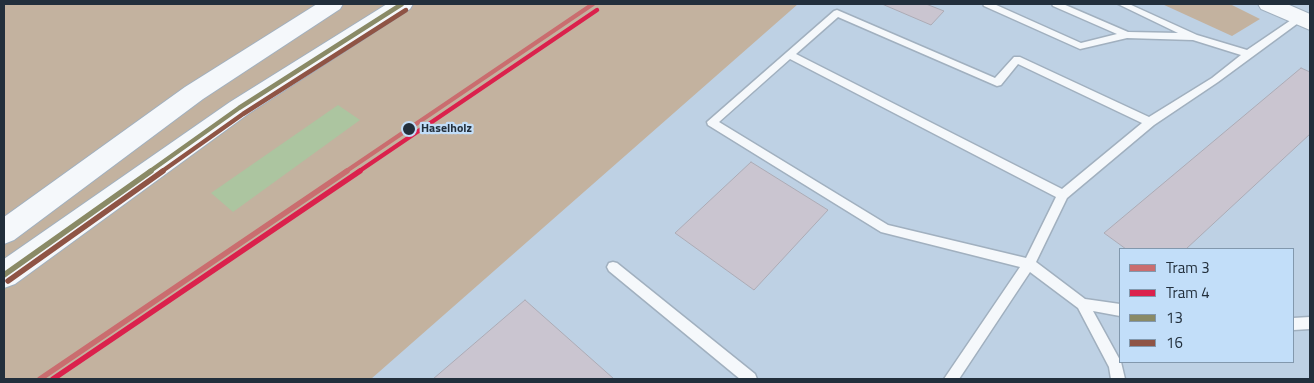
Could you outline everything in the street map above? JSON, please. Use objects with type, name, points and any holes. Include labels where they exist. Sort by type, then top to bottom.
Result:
[{"type":"main road","points":[[4,232],[194,93],[332,4]]},
{"type":"main road","points":[[4,275],[240,108],[402,4]]},
{"type":"main road","points":[[1269,4],[1305,21]]},
{"type":"lane","points":[[987,4],[1080,46],[1127,35],[1194,37]]},
{"type":"lane","points":[[1056,4],[1127,35]]},
{"type":"lane","points":[[1122,4],[1194,37],[1248,54]]},
{"type":"lane","points":[[1118,379],[1116,366],[1082,304],[1029,264],[885,229],[712,122],[837,13],[997,83],[1017,59],[1150,122]]},
{"type":"lane","points":[[951,379],[1029,264],[1063,195],[1150,122],[1215,80],[1248,54],[1305,21]]},
{"type":"lane","points":[[789,55],[1063,195]]},
{"type":"lane","points":[[613,266],[750,379]]},
{"type":"lane","points":[[1082,304],[1119,310]]},
{"type":"lane","points":[[1294,324],[1310,323]]},
{"type":"shaded area","points":[[4,4],[798,4],[371,379],[4,379]]},
{"type":"shaded area","points":[[1162,4],[1230,4],[1260,19],[1232,36]]},
{"type":"shaded area","points":[[338,105],[360,120],[233,212],[211,193]]},
{"type":"building","points":[[882,4],[926,4],[944,11],[931,25]]},
{"type":"building","points":[[1301,68],[1310,72],[1310,134],[1187,248],[1125,248],[1104,233]]},
{"type":"building","points":[[751,162],[828,210],[754,290],[675,233]]},
{"type":"building","points":[[525,300],[614,379],[433,379]]},
{"type":"tram line","name":"3","points":[[40,379],[593,4]]},
{"type":"tram line","name":"4","points":[[53,379],[597,10]]},
{"type":"transit line","name":"13","points":[[4,275],[239,108],[402,4]]},
{"type":"transit line","name":"16","points":[[8,281],[243,114],[406,10]]},
{"type":"place","name":"Haselholz","points":[[409,129]]}]
